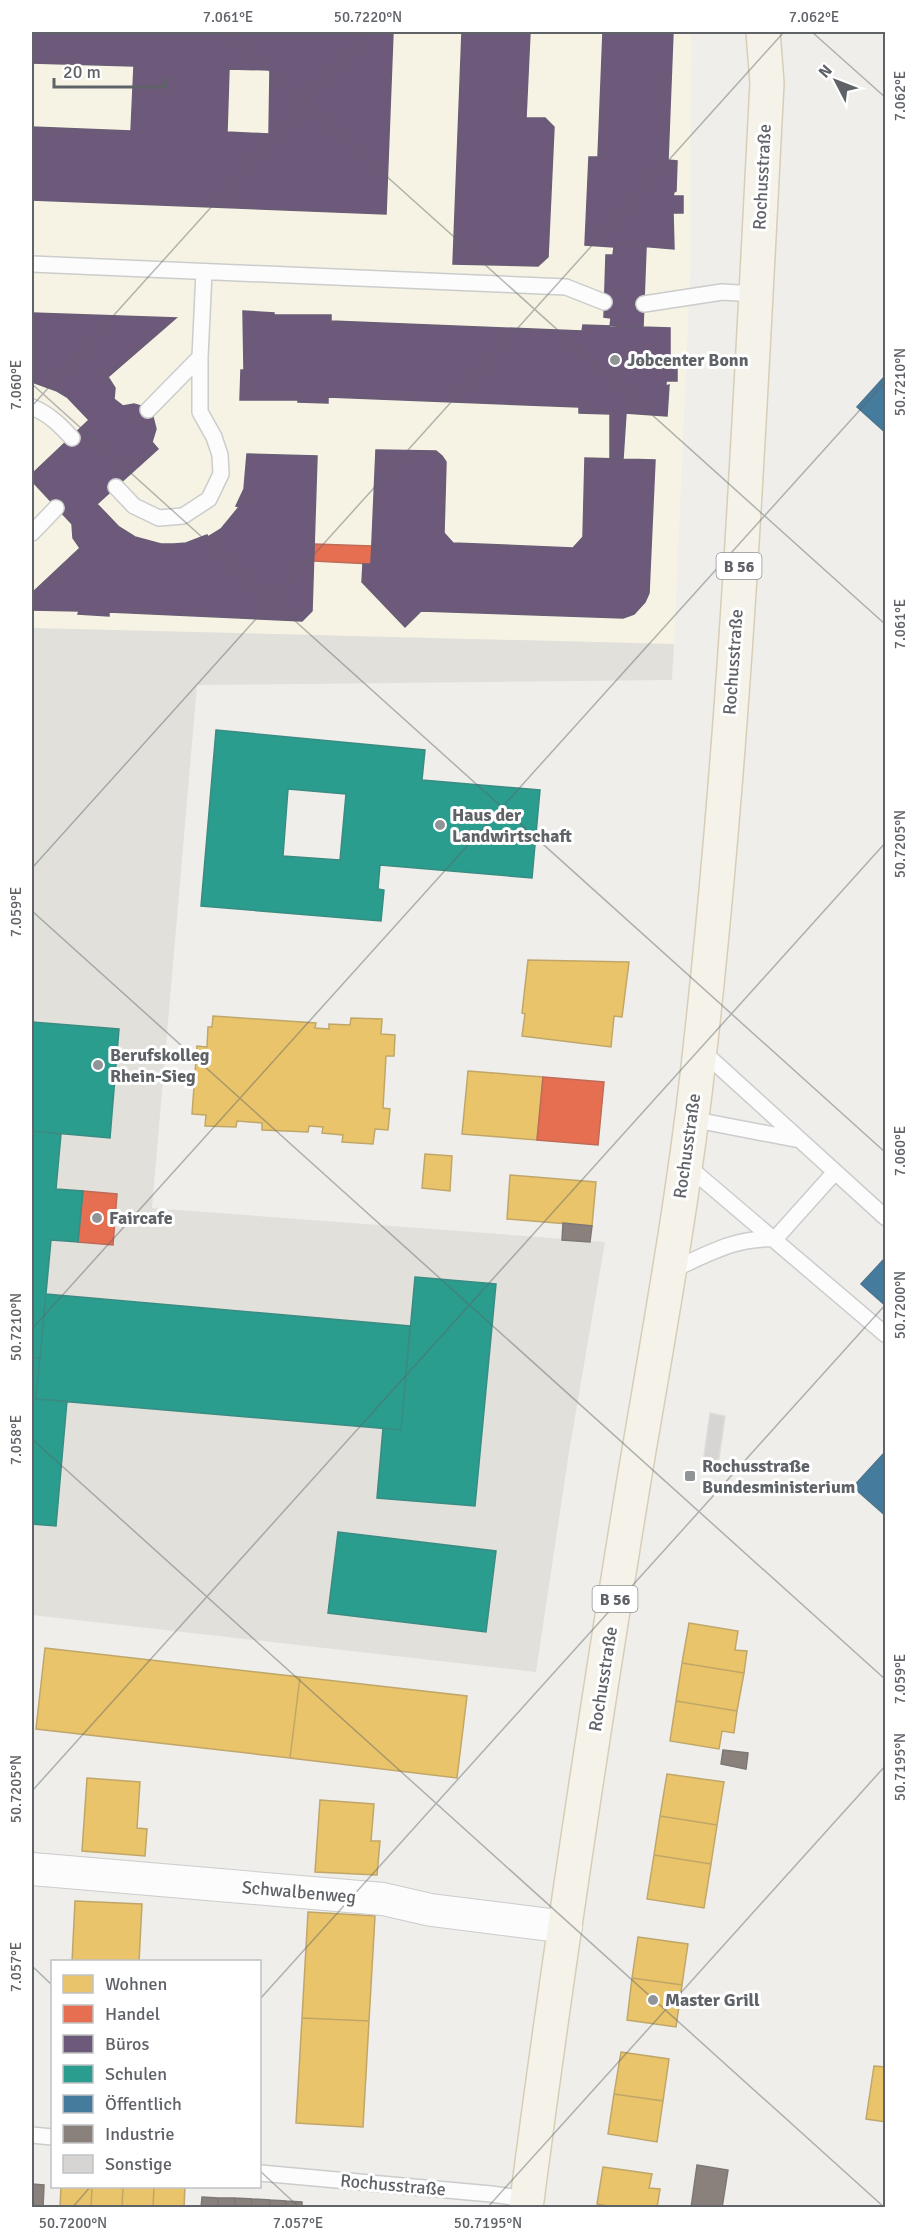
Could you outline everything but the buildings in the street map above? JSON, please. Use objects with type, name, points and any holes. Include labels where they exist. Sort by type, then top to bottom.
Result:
[{"type":"main road","name":"Rochusstraße","points":[[526,2204],[605,1661],[670,1271],[700,1049],[727,762],[756,294],[767,83],[763,32]]},
{"type":"main road","name":"Rochusstraße","points":[[767,83],[777,32]]},
{"type":"street","name":"Schwalbenweg","points":[[32,1869],[383,1899],[431,1910],[566,1927]]},
{"type":"lane","points":[[32,264],[566,287],[604,302]]},
{"type":"lane","points":[[116,487],[134,506],[159,518],[183,516],[209,499],[221,474],[220,455],[200,411],[204,272]]},
{"type":"lane","points":[[644,304],[722,292],[756,294]]},
{"type":"lane","points":[[148,410],[200,357]]},
{"type":"lane","points":[[32,407],[58,422],[72,438]]},
{"type":"lane","points":[[32,533],[56,508]]},
{"type":"lane","points":[[700,1049],[885,1218]]},
{"type":"lane","points":[[691,1119],[800,1140]]},
{"type":"lane","points":[[685,1164],[885,1335]]},
{"type":"lane","points":[[775,1239],[835,1172]]},
{"type":"lane","points":[[670,1271],[735,1243],[753,1238],[775,1239]]},
{"type":"lane","points":[[32,2135],[51,2137]]},
{"type":"lane","name":"Rochusstraße","points":[[261,2173],[491,2194],[526,2204]]},
{"type":"shaded area","points":[[32,32],[691,32],[690,277],[674,644],[32,628]]},
{"type":"shaded area","name":"Berufskolleg Rhein-Sieg","points":[[32,628],[674,644],[672,680],[197,685],[152,1208],[605,1242],[569,1452],[536,1672],[32,1615]]},
{"type":"place","name":"Jobcenter Bonn","points":[[615,360]]},
{"type":"place","name":"Haus der Landwirtschaft","points":[[440,825]]},
{"type":"place","name":"Berufskolleg Rhein-Sieg","points":[[98,1065]]},
{"type":"place","name":"Faircafe","points":[[97,1218]]},
{"type":"place","name":"Rochusstraße Bundesministerium","points":[[690,1476]]},
{"type":"place","name":"Master Grill","points":[[653,2000]]}]
